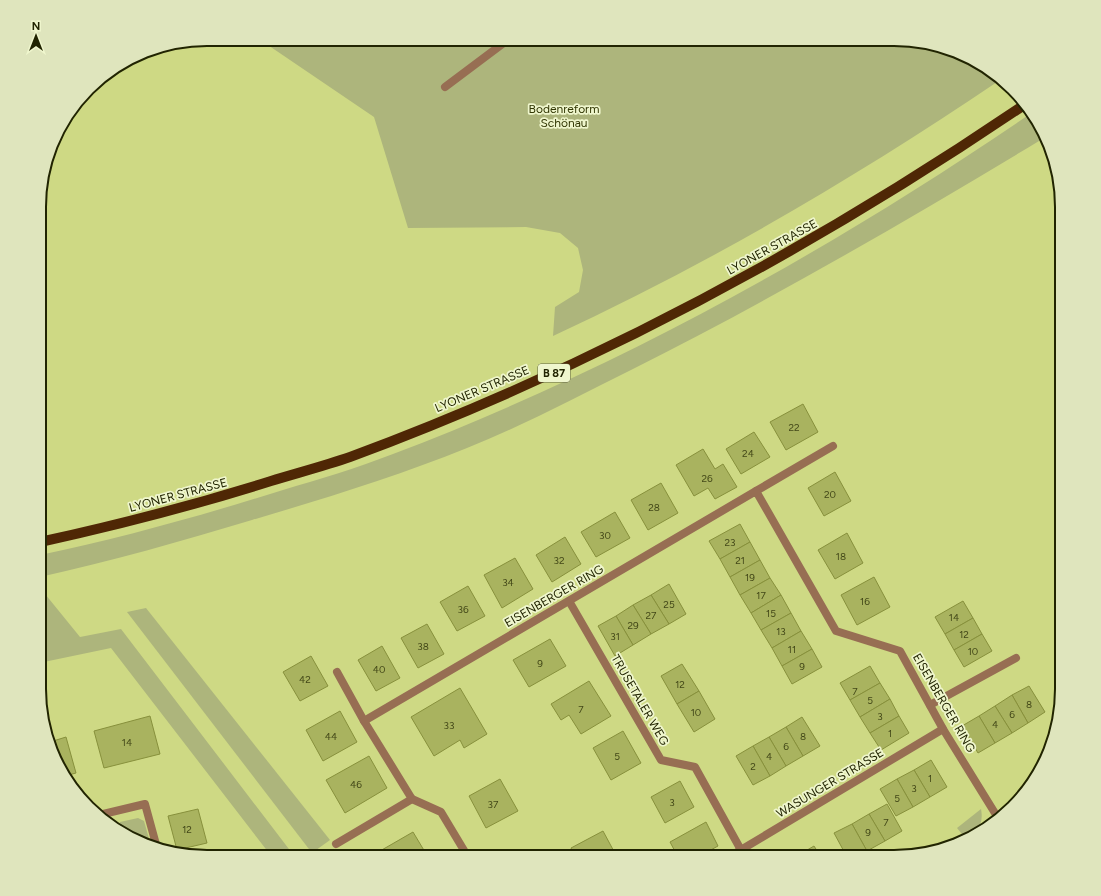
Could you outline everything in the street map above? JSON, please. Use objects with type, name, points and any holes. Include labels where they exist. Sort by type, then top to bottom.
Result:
[{"type":"main road","name":"LYONER STRASSE","points":[[46,541],[107,528],[347,458],[466,411],[581,361],[704,300],[825,232],[943,160],[1021,107]]},
{"type":"street","points":[[445,87],[500,46]]},
{"type":"street","name":"EISENBERGER RING","points":[[364,722],[833,446]]},
{"type":"street","name":"EISENBERGER RING","points":[[756,491],[836,631],[900,652],[943,729],[995,814]]},
{"type":"street","name":"TRUSETALER WEG","points":[[569,601],[661,760],[695,767],[741,850]]},
{"type":"street","points":[[930,705],[1016,658]]},
{"type":"street","points":[[336,672],[364,722],[412,799],[441,812],[464,850]]},
{"type":"street","name":"WASUNGER STRASSE","points":[[741,850],[943,729]]},
{"type":"street","points":[[336,844],[412,799]]},
{"type":"street","points":[[105,814],[144,804],[155,841]]},
{"type":"green space","name":"Bodenreform Schönau","points":[[269,46],[905,46],[936,51],[956,58],[984,73],[996,83],[892,150],[782,217],[669,279],[553,336],[555,307],[579,292],[583,270],[578,248],[560,233],[526,227],[408,228],[374,117]]},
{"type":"green space","points":[[1027,116],[1040,140],[888,231],[735,316],[529,421],[488,439],[387,478],[279,512],[173,543],[46,576],[46,554],[162,526],[352,469],[477,420],[560,384],[722,303],[801,259],[955,164]]},
{"type":"green space","points":[[46,595],[80,637],[121,629],[290,850],[267,850],[111,648],[46,662]]},
{"type":"green space","points":[[146,608],[330,840],[316,850],[310,850],[127,612]]},
{"type":"green space","points":[[981,809],[982,814],[979,826],[962,834],[957,828]]},
{"type":"green space","points":[[138,818],[144,821],[149,839],[119,824],[120,822]]},
{"type":"building","points":[[803,404],[818,432],[786,450],[770,422]]},
{"type":"building","points":[[754,432],[770,457],[741,474],[726,449]]},
{"type":"building","points":[[703,449],[715,469],[723,464],[737,487],[715,499],[708,488],[694,496],[676,465]]},
{"type":"building","points":[[835,472],[851,501],[824,516],[808,488]]},
{"type":"building","points":[[661,483],[678,513],[648,530],[631,500]]},
{"type":"building","points":[[615,512],[630,538],[596,557],[581,532]]},
{"type":"building","points":[[740,524],[750,542],[720,559],[709,541]]},
{"type":"building","points":[[847,533],[863,563],[835,579],[818,550]]},
{"type":"building","points":[[565,537],[581,564],[552,582],[536,555]]},
{"type":"building","points":[[750,542],[760,560],[730,577],[720,559]]},
{"type":"building","points":[[515,558],[533,589],[502,608],[484,575]]},
{"type":"building","points":[[760,560],[770,578],[740,595],[730,577]]},
{"type":"building","points":[[874,577],[890,607],[857,625],[841,595]]},
{"type":"building","points":[[770,578],[781,595],[751,613],[740,595]]},
{"type":"building","points":[[669,584],[686,614],[669,624],[651,595]]},
{"type":"building","points":[[468,586],[485,616],[457,631],[440,602]]},
{"type":"building","points":[[651,595],[669,624],[651,634],[633,605]]},
{"type":"building","points":[[781,595],[791,613],[761,630],[751,613]]},
{"type":"building","points":[[963,601],[973,618],[945,634],[935,617]]},
{"type":"building","points":[[633,605],[651,634],[633,645],[616,616]]},
{"type":"building","points":[[791,613],[801,631],[772,648],[761,630]]},
{"type":"building","points":[[616,616],[633,645],[615,656],[598,626]]},
{"type":"building","points":[[973,618],[982,634],[954,650],[945,634]]},
{"type":"building","points":[[427,624],[444,654],[418,668],[401,638]]},
{"type":"building","points":[[801,631],[812,649],[782,666],[772,648]]},
{"type":"building","points":[[982,634],[992,651],[964,667],[954,650]]},
{"type":"building","points":[[550,639],[566,666],[529,687],[513,660]]},
{"type":"building","points":[[382,646],[400,678],[376,691],[358,660]]},
{"type":"building","points":[[812,649],[822,667],[792,684],[782,666]]},
{"type":"building","points":[[311,656],[328,686],[300,701],[283,672]]},
{"type":"building","points":[[682,664],[699,691],[677,704],[661,676]]},
{"type":"building","points":[[870,666],[880,683],[850,700],[840,683]]},
{"type":"building","points":[[589,681],[611,716],[581,734],[569,715],[561,720],[551,704]]},
{"type":"building","points":[[880,683],[890,699],[860,717],[850,700]]},
{"type":"building","points":[[1029,686],[1045,712],[1028,723],[1012,695]]},
{"type":"building","points":[[460,688],[487,734],[464,748],[460,740],[434,756],[411,717]]},
{"type":"building","points":[[699,691],[715,719],[694,732],[677,704]]},
{"type":"building","points":[[1012,695],[1028,723],[1012,733],[995,706]]},
{"type":"building","points":[[890,699],[899,716],[870,733],[860,717]]},
{"type":"building","points":[[995,706],[1012,733],[995,743],[979,716]]},
{"type":"building","points":[[340,711],[357,742],[323,761],[306,730]]},
{"type":"building","points":[[150,716],[160,754],[104,768],[94,731]]},
{"type":"building","points":[[899,716],[909,733],[881,750],[870,733]]},
{"type":"building","points":[[979,716],[995,743],[978,753],[962,726]]},
{"type":"building","points":[[802,717],[820,746],[803,756],[786,727]]},
{"type":"building","points":[[786,727],[803,756],[786,766],[769,737]]},
{"type":"building","points":[[623,731],[641,763],[611,780],[593,748]]},
{"type":"building","points":[[66,737],[76,773],[70,774],[58,751],[55,740]]},
{"type":"building","points":[[769,737],[786,766],[770,776],[753,746]]},
{"type":"building","points":[[753,746],[770,776],[753,785],[736,756]]},
{"type":"building","points":[[369,756],[387,788],[345,813],[326,780]]},
{"type":"building","points":[[931,760],[947,787],[930,797],[914,770]]},
{"type":"building","points":[[914,770],[930,797],[913,807],[897,779]]},
{"type":"building","points":[[500,779],[518,811],[486,828],[469,796]]},
{"type":"building","points":[[897,779],[913,807],[896,816],[880,789]]},
{"type":"building","points":[[680,781],[694,807],[665,823],[651,797]]},
{"type":"building","points":[[887,804],[902,831],[885,841],[869,814]]},
{"type":"building","points":[[198,809],[207,843],[183,849],[176,847],[168,816]]},
{"type":"building","points":[[869,814],[885,841],[866,850],[852,824]]},
{"type":"building","points":[[706,822],[718,846],[711,850],[674,850],[670,842]]},
{"type":"building","points":[[852,824],[866,850],[843,850],[834,833]]},
{"type":"building","points":[[603,831],[613,850],[572,850],[571,848]]},
{"type":"building","points":[[413,832],[424,850],[382,850]]},
{"type":"building","points":[[814,846],[817,850],[807,850]]}]
